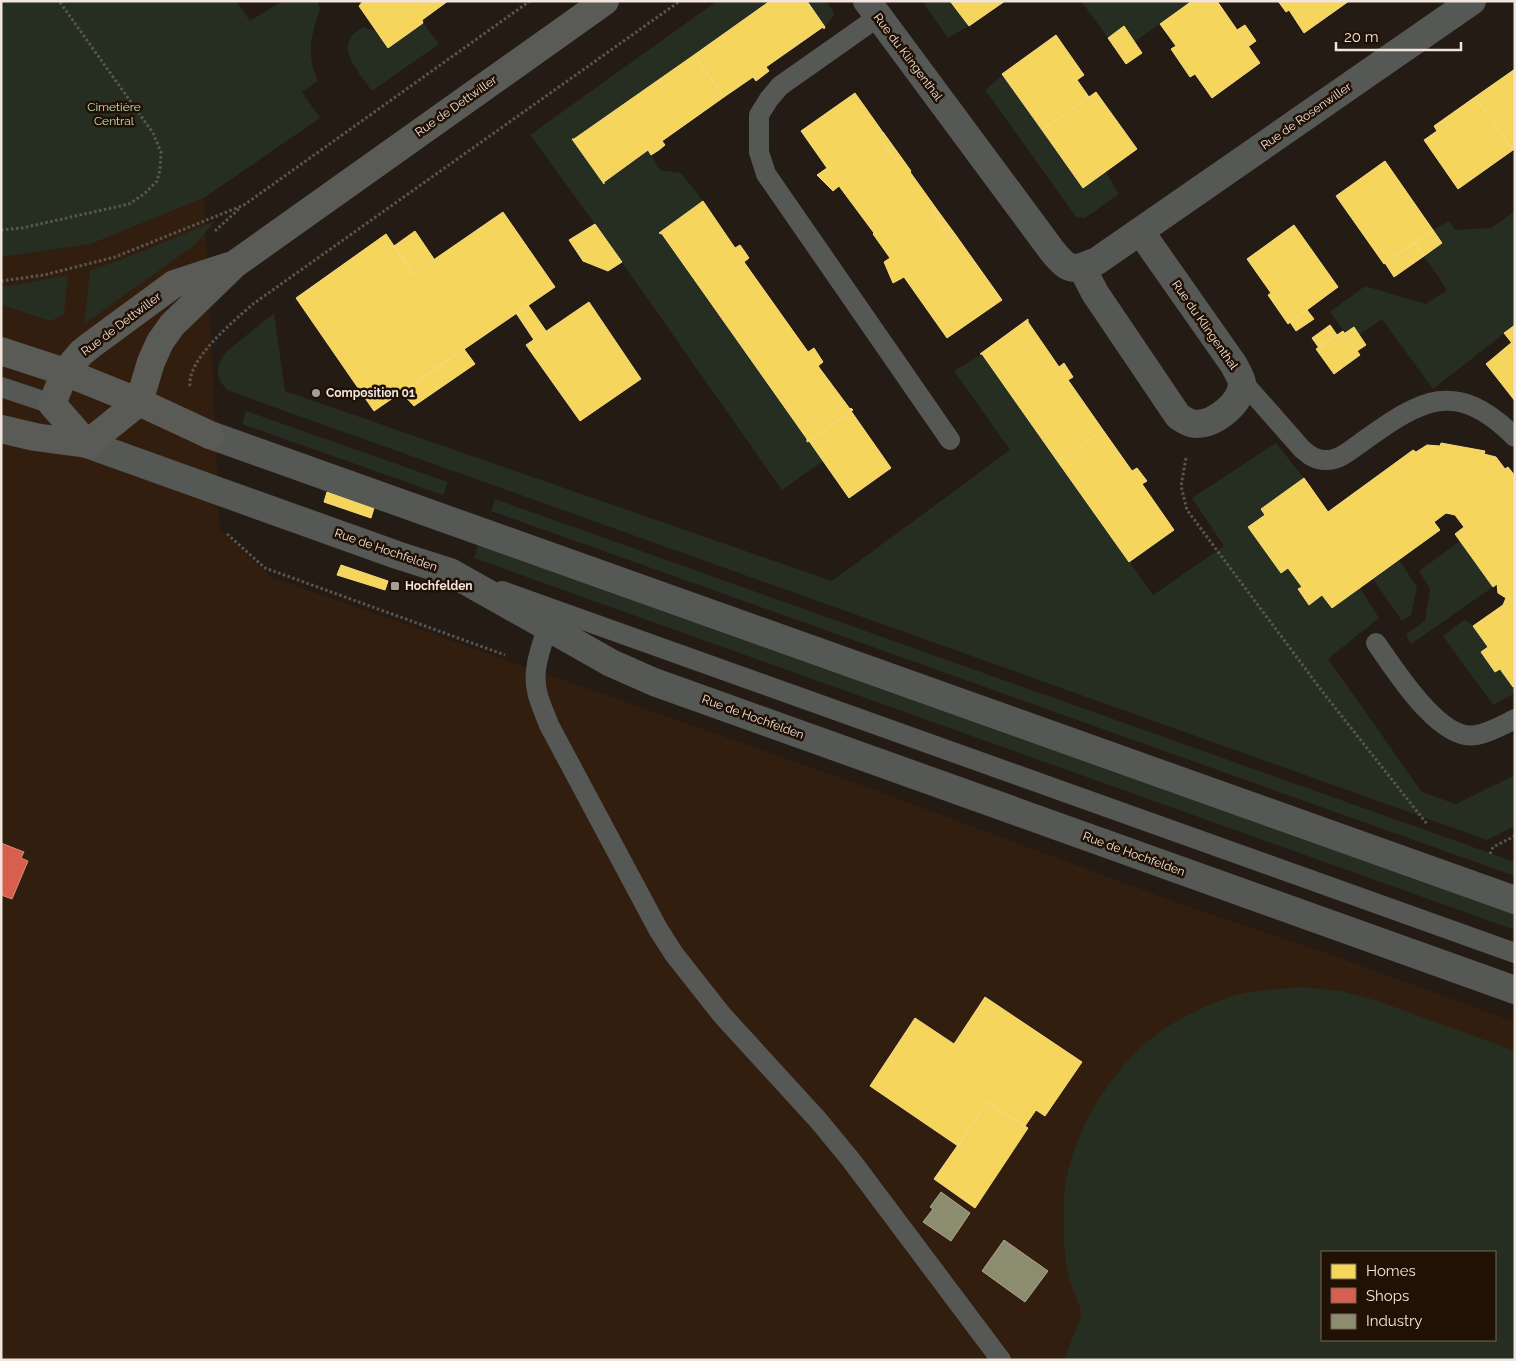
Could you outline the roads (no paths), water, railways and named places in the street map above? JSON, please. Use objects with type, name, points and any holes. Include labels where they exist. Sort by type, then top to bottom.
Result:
[{"type":"main road","name":"Rue de Dettwiller","points":[[139,402],[151,362],[160,342],[172,325],[234,264],[605,1]]},
{"type":"main road","name":"Rue de Dettwiller","points":[[52,404],[65,372],[81,353],[174,284],[234,264]]},
{"type":"main road","points":[[1,351],[65,372],[139,402],[210,435]]},
{"type":"main road","points":[[52,404],[87,444],[139,402]]},
{"type":"main road","name":"Rue de Hochfelden","points":[[1,429],[87,444]]},
{"type":"street","name":"Rue de Rosenwiller","points":[[1140,231],[1472,1]]},
{"type":"street","name":"Rue du Klingenthal","points":[[872,9],[1053,252],[1070,269],[1082,268],[1095,293],[1178,416],[1196,424],[1210,421],[1232,405],[1240,393],[1242,381],[1234,365],[1140,231]]},
{"type":"street","points":[[1082,268],[1097,261],[1140,231]]},
{"type":"street","points":[[210,435],[1515,900]]},
{"type":"street","name":"Rue de Hochfelden","points":[[87,444],[397,555],[450,572],[611,663],[654,682],[1515,990]]},
{"type":"lane","points":[[872,9],[780,86],[769,99],[759,115],[759,152],[766,174],[950,440]]},
{"type":"lane","points":[[1242,381],[1302,449],[1313,458],[1327,460],[1343,455],[1396,418],[1417,406],[1432,401],[1458,401],[1480,409],[1498,420],[1515,437]]},
{"type":"lane","points":[[1,387],[52,404]]},
{"type":"lane","points":[[450,572],[1515,953]]},
{"type":"lane","points":[[547,628],[536,666],[536,690],[549,725],[658,930],[674,954],[722,1015],[818,1120],[851,1160],[1001,1360]]},
{"type":"lane","points":[[1376,642],[1406,686],[1436,719],[1455,733],[1475,736],[1515,719]]},
{"type":"place","name":"Composition 01","points":[[316,393]]},
{"type":"place","name":"Hochfelden","points":[[395,586]]},
{"type":"park label","name":"Cimetière Central","points":[[114,114]]}]
